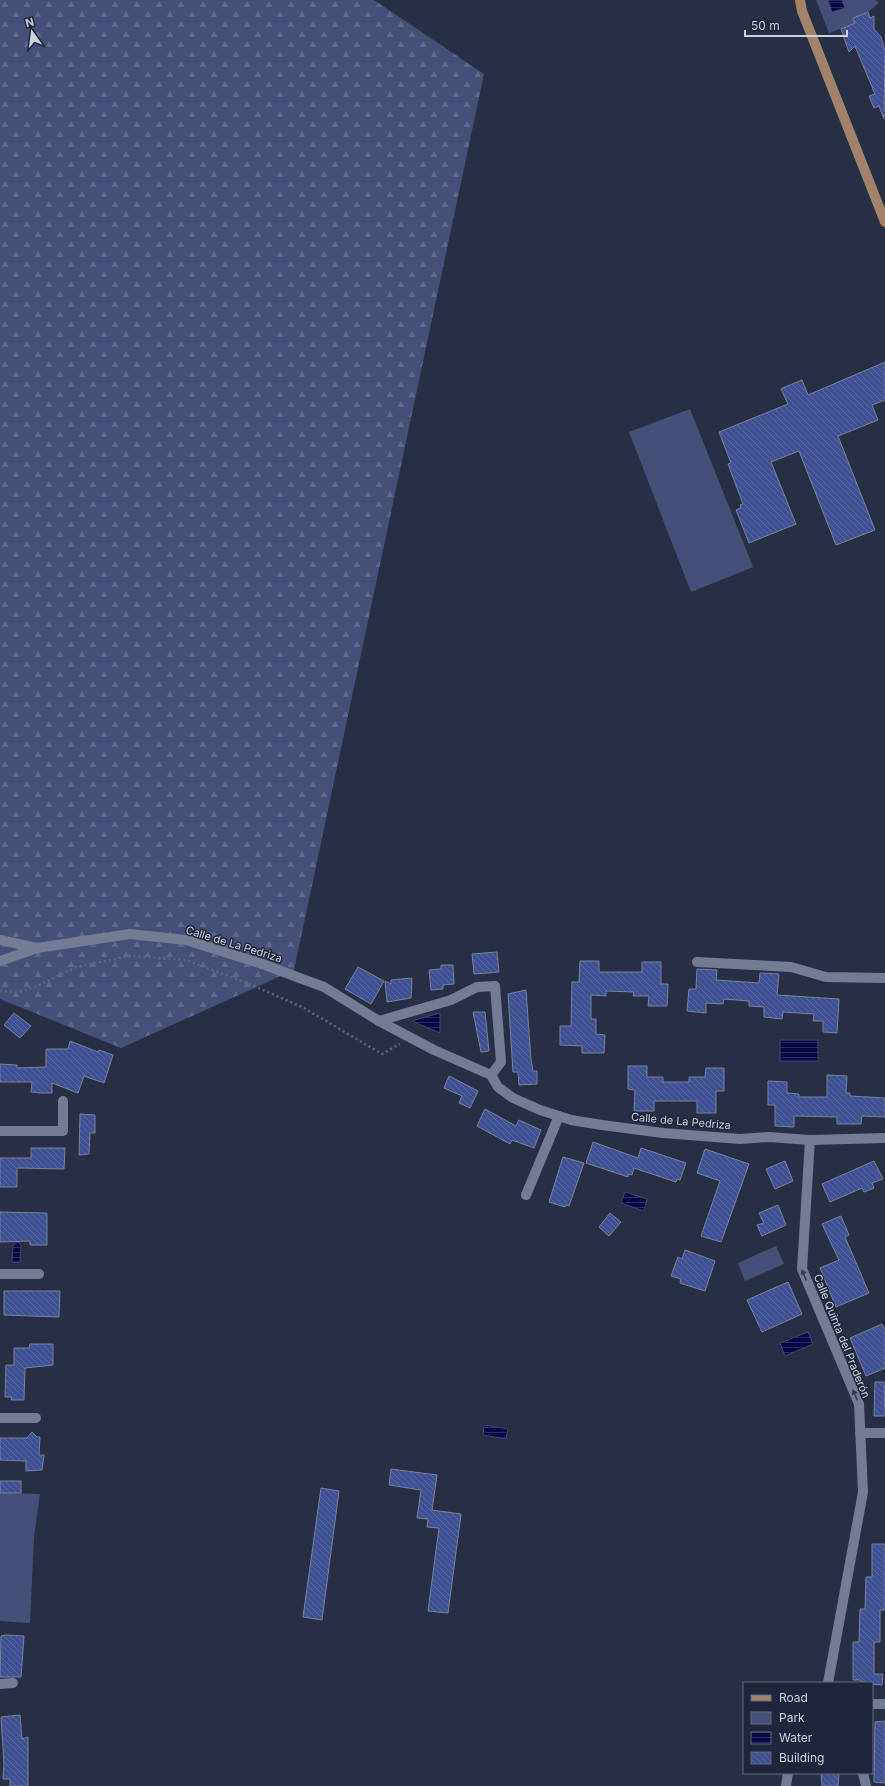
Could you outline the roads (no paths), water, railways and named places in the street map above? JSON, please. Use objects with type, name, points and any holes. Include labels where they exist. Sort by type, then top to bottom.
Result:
[{"type":"main road","points":[[794,0],[802,11]]},
{"type":"main road","points":[[800,0],[802,11],[885,222]]},
{"type":"street","name":"Calle de La Pedriza","points":[[0,961],[37,948],[130,934],[186,940],[262,964],[324,987],[379,1021],[491,1075],[498,1087],[513,1098],[558,1116],[602,1126],[663,1133],[740,1139],[770,1137],[810,1140],[885,1138]]},
{"type":"street","points":[[0,940],[37,948]]},
{"type":"street","points":[[697,962],[791,968],[826,977],[885,978]]},
{"type":"street","points":[[379,1021],[451,1000],[477,987],[495,986],[501,1062],[491,1075]]},
{"type":"street","points":[[0,1131],[63,1131],[63,1101]]},
{"type":"street","points":[[526,1195],[558,1116]]},
{"type":"street","name":"Calle Quinta del Praderón","points":[[810,1140],[802,1269],[859,1404],[863,1492],[828,1682]]},
{"type":"street","points":[[0,1274],[39,1274]]},
{"type":"street","points":[[0,1418],[36,1418]]},
{"type":"street","points":[[860,1433],[885,1433]]},
{"type":"street","points":[[0,1684],[13,1683]]},
{"type":"street","points":[[873,1704],[885,1704]]},
{"type":"street","points":[[786,1786],[788,1774]]},
{"type":"street","points":[[863,1774],[866,1786]]},
{"type":"water","points":[[828,0],[842,0],[845,8],[832,12]]},
{"type":"water","points":[[440,1013],[440,1033],[414,1022],[415,1020]]},
{"type":"water","points":[[780,1040],[818,1040],[818,1061],[780,1061]]},
{"type":"water","points":[[625,1192],[647,1199],[644,1211],[621,1203]]},
{"type":"water","points":[[18,1242],[21,1245],[20,1262],[12,1262],[13,1245]]},
{"type":"water","points":[[808,1332],[813,1344],[785,1356],[780,1343]]},
{"type":"water","points":[[484,1425],[508,1429],[506,1439],[483,1435]]}]
